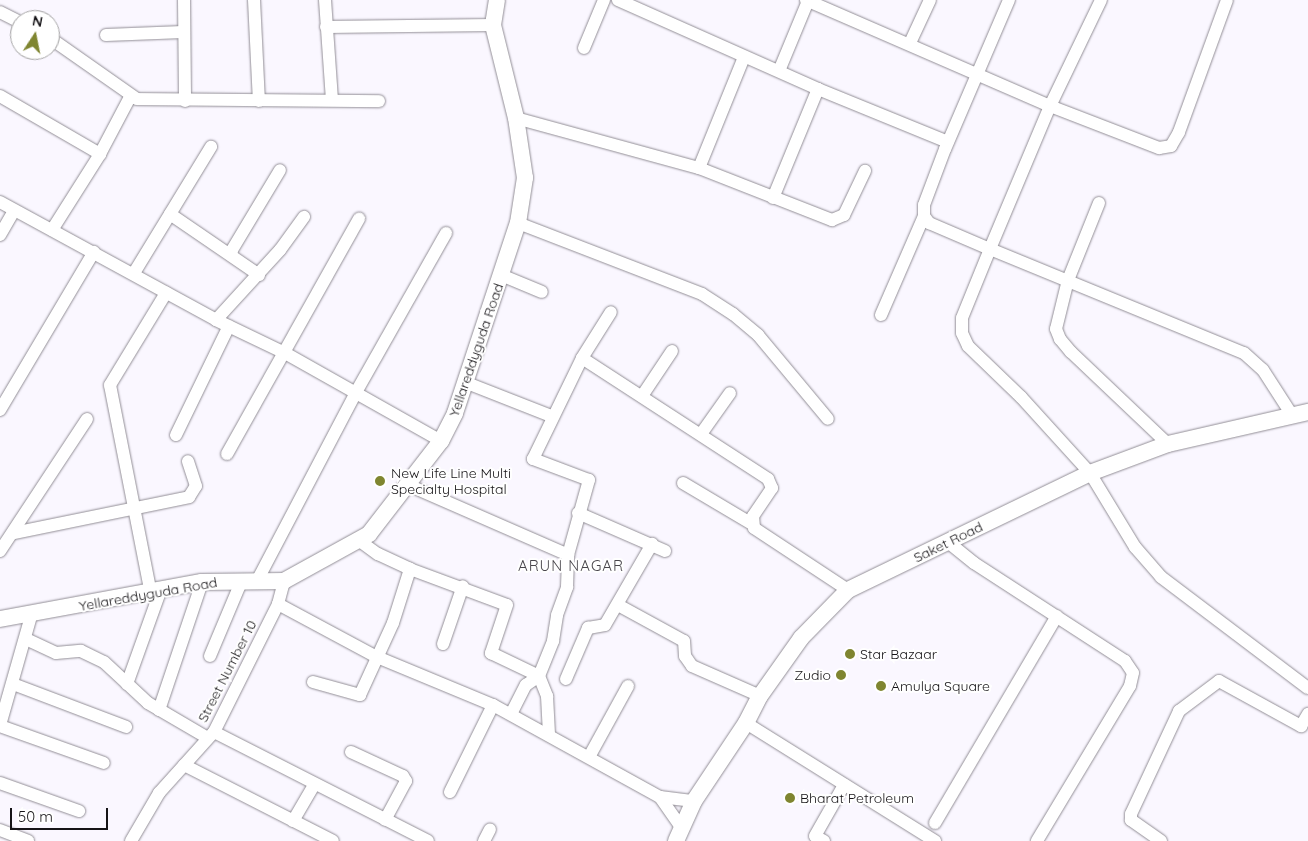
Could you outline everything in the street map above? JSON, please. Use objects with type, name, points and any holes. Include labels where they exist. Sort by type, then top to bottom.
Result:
[{"type":"street","points":[[184,0],[185,101]]},
{"type":"street","points":[[254,0],[258,101]]},
{"type":"street","points":[[325,0],[332,100]]},
{"type":"street","name":"Yellareddyguda Road","points":[[0,619],[155,593],[202,582],[284,581],[369,534],[408,486],[441,441],[467,383],[518,223],[525,178],[517,124],[494,25],[497,0]]},
{"type":"street","points":[[584,48],[604,0]]},
{"type":"street","points":[[618,0],[818,89],[948,142]]},
{"type":"street","points":[[779,71],[807,0],[977,72],[1050,106],[1159,148],[1170,146],[1179,132],[1227,0]]},
{"type":"street","points":[[910,43],[930,0]]},
{"type":"street","points":[[881,315],[924,216],[924,205],[948,142],[1009,0]]},
{"type":"street","points":[[1101,0],[1050,106],[990,250],[962,318],[962,334],[968,346],[1022,397],[1090,473],[1135,547],[1161,577],[1308,688]]},
{"type":"street","points":[[326,27],[494,25]]},
{"type":"street","points":[[106,35],[183,32]]},
{"type":"street","points":[[60,44],[137,99],[185,101],[379,101]]},
{"type":"street","points":[[699,168],[744,57]]},
{"type":"street","points":[[773,198],[818,89]]},
{"type":"street","points":[[0,96],[100,154]]},
{"type":"street","points":[[52,230],[137,99]]},
{"type":"street","points":[[517,124],[699,168],[773,198],[839,220],[865,171]]},
{"type":"street","points":[[134,273],[211,147]]},
{"type":"street","points":[[231,255],[232,250],[280,170]]},
{"type":"street","points":[[0,202],[134,273],[216,320],[285,354],[441,441]]},
{"type":"street","points":[[1099,203],[1068,280],[1058,312],[1056,329],[1060,339],[1168,444]]},
{"type":"street","points":[[0,235],[14,210]]},
{"type":"street","points":[[170,214],[259,275]]},
{"type":"street","points":[[924,216],[929,223],[990,250],[1068,280],[1244,353],[1263,370],[1292,415]]},
{"type":"street","points":[[216,320],[259,275],[304,217]]},
{"type":"street","points":[[228,454],[360,219]]},
{"type":"street","points":[[518,223],[702,294],[733,314],[758,334],[828,419]]},
{"type":"street","points":[[210,656],[249,580],[446,233]]},
{"type":"street","points":[[0,410],[94,252]]},
{"type":"street","points":[[501,275],[542,292]]},
{"type":"street","points":[[127,684],[155,593],[135,510],[110,385],[166,293]]},
{"type":"street","points":[[511,714],[526,686],[539,676],[553,641],[556,615],[567,587],[568,555],[578,513],[589,480],[533,458],[551,416],[582,358],[612,312]]},
{"type":"street","points":[[176,435],[229,326]]},
{"type":"street","points":[[642,396],[672,351]]},
{"type":"street","points":[[582,358],[771,481],[772,488],[753,516],[752,524]]},
{"type":"street","points":[[467,383],[551,416]]},
{"type":"street","points":[[701,434],[730,392]]},
{"type":"street","name":"Saket Road","points":[[679,835],[692,807],[746,723],[760,696],[801,638],[848,590],[1090,473],[1168,444],[1308,412]]},
{"type":"street","points":[[0,551],[14,533],[87,419]]},
{"type":"street","points":[[14,533],[135,510],[189,497],[196,486],[188,461]]},
{"type":"street","points":[[683,483],[752,524],[848,590]]},
{"type":"street","points":[[408,486],[568,555]]},
{"type":"street","points":[[578,513],[665,551]]},
{"type":"street","points":[[357,539],[378,554],[410,569],[463,586],[507,605],[491,653],[539,676],[547,696],[549,733]]},
{"type":"street","points":[[948,542],[974,564],[1057,616],[1125,662],[1133,673],[1130,686],[1037,841]]},
{"type":"street","points":[[566,679],[588,628],[605,625],[618,606],[652,544]]},
{"type":"street","points":[[313,682],[360,695],[393,623],[410,569]]},
{"type":"street","name":"Street Number 10","points":[[131,841],[159,794],[211,735],[278,604],[284,581]]},
{"type":"street","points":[[159,710],[202,582]]},
{"type":"street","points":[[443,644],[463,586]]},
{"type":"street","points":[[278,604],[377,657],[493,705],[549,733],[660,797],[692,807]]},
{"type":"street","points":[[618,606],[684,641],[685,656],[692,666],[760,696]]},
{"type":"street","points":[[32,613],[0,726],[104,763]]},
{"type":"street","points":[[935,823],[1057,616]]},
{"type":"street","points":[[26,639],[56,653],[81,651],[104,662],[159,710],[428,841]]},
{"type":"street","points":[[1161,841],[1132,820],[1131,814],[1179,711],[1214,682],[1224,682],[1304,730],[1308,714]]},
{"type":"street","points":[[13,684],[126,727]]},
{"type":"street","points":[[589,757],[628,686]]},
{"type":"street","points":[[450,792],[493,705]]},
{"type":"street","points":[[746,723],[936,841]]},
{"type":"street","points":[[351,752],[403,776],[406,781],[386,820]]},
{"type":"street","points":[[184,765],[333,841]]},
{"type":"street","points":[[0,783],[79,811]]},
{"type":"street","points":[[293,821],[314,785]]},
{"type":"street","points":[[824,841],[815,836],[844,785]]},
{"type":"street","points":[[660,797],[679,835]]},
{"type":"street","points":[[484,841],[490,829]]},
{"type":"street","points":[[0,830],[28,841]]},
{"type":"place","name":"New Life Line Multi Specialty Hospital","points":[[380,481]]},
{"type":"place","name":"Star Bazaar","points":[[850,654]]},
{"type":"place","name":"Zudio","points":[[841,675]]},
{"type":"place","name":"Amulya Square","points":[[881,686]]},
{"type":"place","name":"Bharat Petroleum","points":[[790,798]]},
{"type":"district","name":"ARUN NAGAR","points":[[571,566]]}]
